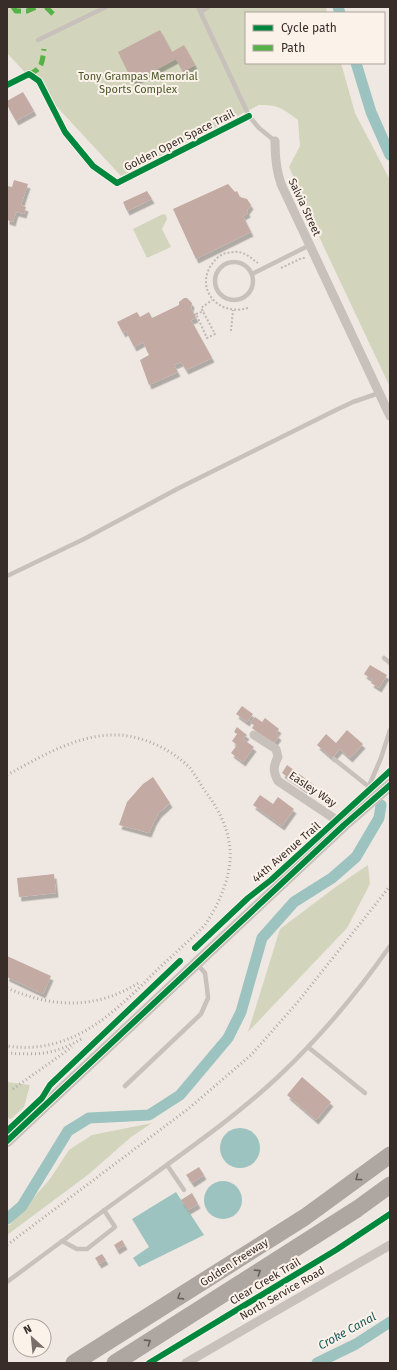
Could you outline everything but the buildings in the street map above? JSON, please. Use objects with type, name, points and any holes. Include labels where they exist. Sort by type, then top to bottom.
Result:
[{"type":"highway","name":"Golden Freeway","points":[[74,1363],[305,1217],[390,1155]]},
{"type":"highway","name":"Golden Freeway","points":[[115,1363],[357,1209],[390,1185]]},
{"type":"street","name":"Salvia Street","points":[[275,141],[275,161],[278,175],[390,416]]},
{"type":"street","name":"Easley Way","points":[[254,735],[276,749],[278,757],[274,764],[273,773],[278,781],[344,825]]},
{"type":"street","points":[[7,1141],[12,1131],[197,964],[344,825],[390,785]]},
{"type":"street","name":"North Service Road","points":[[186,1363],[390,1245]]},
{"type":"lane","points":[[38,40],[106,7]]},
{"type":"lane","name":"Salvia Street","points":[[198,7],[250,116],[259,128],[275,141]]},
{"type":"lane","points":[[201,12],[208,7]]},
{"type":"lane","points":[[252,274],[310,245]]},
{"type":"lane","points":[[227,263],[240,263],[249,268],[252,274],[253,286],[250,292],[243,298],[236,301],[227,299],[217,290],[215,282],[216,275],[220,268],[227,263]]},
{"type":"lane","points":[[7,576],[84,539],[179,488],[295,430],[353,402],[379,393]]},
{"type":"lane","points":[[384,658],[390,663]]},
{"type":"lane","points":[[369,786],[381,758],[390,730]]},
{"type":"lane","points":[[334,758],[379,794]]},
{"type":"lane","points":[[7,1282],[248,1104],[280,1075],[322,1032],[355,993],[390,946]]},
{"type":"lane","points":[[125,1086],[201,1014],[208,998],[205,974],[197,964]]},
{"type":"lane","points":[[308,1047],[365,1093]]},
{"type":"lane","points":[[166,1165],[184,1190]]},
{"type":"lane","points":[[62,1240],[77,1249],[87,1249],[115,1227],[104,1210]]},
{"type":"path","points":[[204,311],[195,314],[207,338],[215,334],[204,311],[201,308],[212,300]]},
{"type":"path","points":[[231,331],[233,310]]},
{"type":"green space","name":"Tony Grampas Memorial Sports Complex","points":[[7,7],[326,7],[327,12],[245,12],[245,64],[341,64],[355,113],[390,180],[390,387],[322,243],[289,167],[300,146],[298,120],[276,106],[259,105],[121,176],[7,53]]},
{"type":"green space","points":[[163,214],[166,215],[167,219],[162,229],[171,247],[147,258],[133,229]]},
{"type":"green space","points":[[368,865],[370,884],[347,928],[248,1032],[280,929],[337,886]]},
{"type":"green space","points":[[7,1082],[30,1085],[24,1107],[11,1119],[7,1118]]},
{"type":"green space","points":[[152,1123],[131,1137],[89,1174],[7,1235],[7,1225],[10,1225],[50,1179],[69,1150],[92,1135]]},
{"type":"water","points":[[240,1128],[254,1134],[260,1148],[254,1162],[240,1168],[226,1162],[220,1148],[226,1134]]},
{"type":"water","points":[[219,1181],[227,1181],[237,1186],[241,1193],[241,1207],[237,1214],[227,1219],[219,1219],[209,1214],[207,1211],[204,1204],[204,1196],[209,1186],[212,1184]]},
{"type":"water","points":[[176,1192],[204,1235],[139,1267],[133,1258],[149,1247],[132,1219]]},
{"type":"waterway","points":[[338,7],[340,12]]},
{"type":"waterway","points":[[356,64],[371,112],[390,155]]},
{"type":"waterway","points":[[7,1219],[22,1206],[68,1131],[89,1118],[149,1115],[180,1095],[228,1038],[241,1012],[262,938],[294,902],[332,878],[356,857],[379,818],[381,805]]},
{"type":"waterway","name":"Croke Canal","points":[[317,1363],[356,1344],[390,1322]]},
{"type":"railway","points":[[7,775],[47,753],[75,742],[105,735],[120,735],[139,738],[167,750],[190,768],[216,807],[224,823],[230,851],[229,870],[225,886],[205,925],[126,1000],[92,1027],[73,1037],[53,1044],[31,1047],[7,1046]]},
{"type":"railway","points":[[7,1245],[188,1109],[251,1055],[297,1003],[390,886]]},
{"type":"railway","points":[[7,988],[24,995],[41,999],[74,1003],[107,998],[140,982]]},
{"type":"railway","points":[[7,1053],[46,1053],[73,1044],[83,1038]]},
{"type":"railway","points":[[13,1089],[72,1047]]},
{"type":"marked path","points":[[13,7],[16,11],[27,11],[36,7]]},
{"type":"marked path","points":[[46,7],[53,14]]},
{"type":"marked path","points":[[29,74],[37,70],[41,64],[44,49]]},
{"type":"cycle path","name":"Golden Open Space Trail","points":[[7,85],[29,74],[39,81],[65,132],[93,166],[117,183],[249,116]]},
{"type":"cycle path","name":"44th Avenue Trail","points":[[195,948],[248,898],[271,880],[390,771]]},
{"type":"cycle path","points":[[7,1141],[344,825],[390,785]]},
{"type":"cycle path","points":[[7,1131],[42,1098],[50,1085],[180,961]]},
{"type":"cycle path","name":"Clear Creek Trail","points":[[149,1363],[336,1250],[390,1214]]}]
